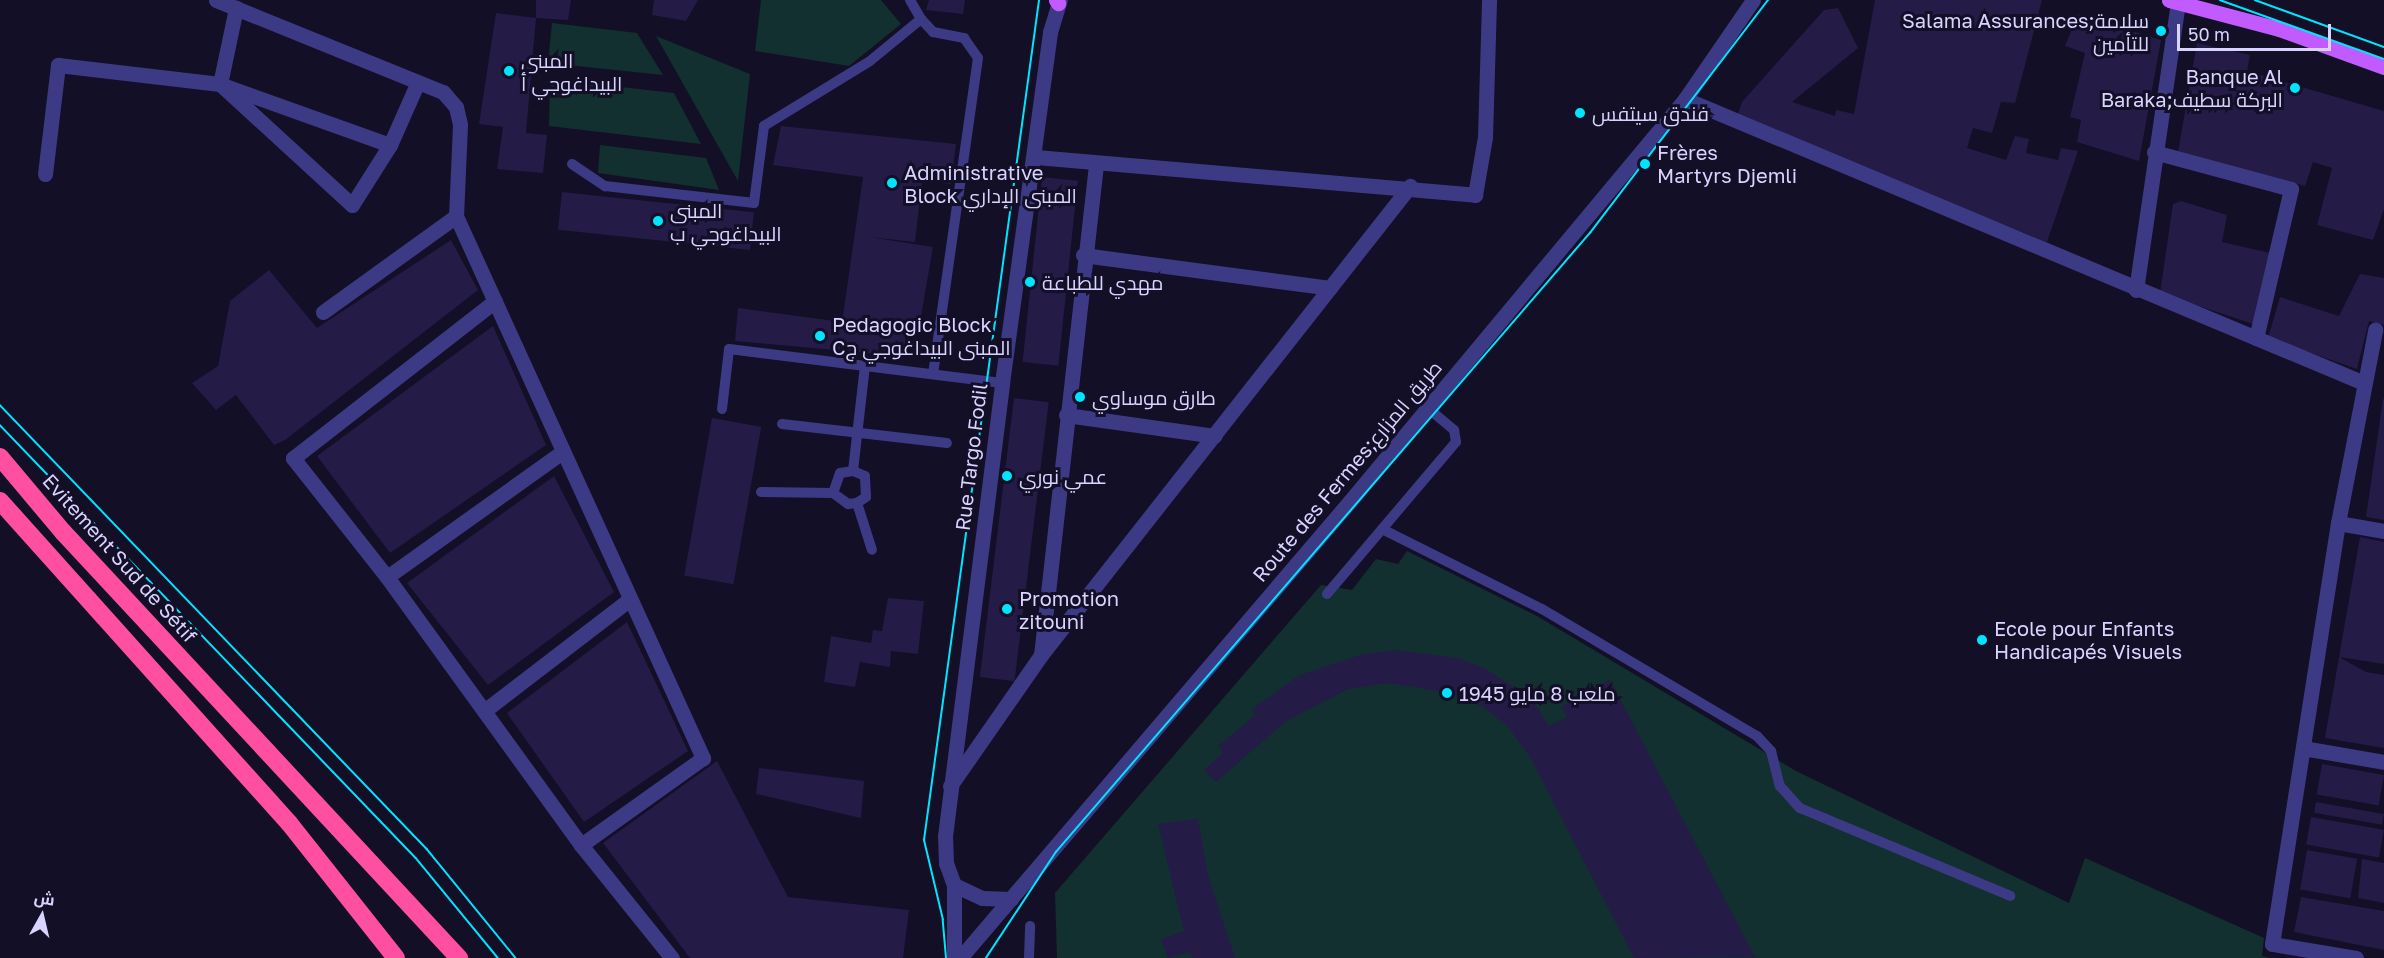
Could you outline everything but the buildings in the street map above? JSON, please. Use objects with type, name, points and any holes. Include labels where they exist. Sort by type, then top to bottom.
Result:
[{"type":"highway","name":"Evitement Sud de Sétif","points":[[0,457],[63,532],[459,958]]},
{"type":"highway","points":[[0,501],[289,823],[396,958]]},
{"type":"main road","points":[[2174,1],[2279,29],[2384,67]]},
{"type":"street","points":[[216,0],[417,84],[443,92],[456,107],[460,125],[456,216],[703,758],[581,845]]},
{"type":"street","points":[[1036,157],[1096,164],[1410,186],[1474,195],[1485,137],[1489,0]]},
{"type":"street","name":"Route des Fermes;طريق المزارع","points":[[960,958],[1428,408],[1685,99],[1753,0]]},
{"type":"street","name":"Rue Targo Fodil","points":[[954,958],[954,885],[944,848],[949,788],[1002,383],[1058,1]]},
{"type":"street","points":[[2136,290],[2174,1]]},
{"type":"street","points":[[220,84],[236,8]]},
{"type":"street","points":[[45,174],[58,65],[220,84],[390,145]]},
{"type":"street","points":[[220,84],[352,205],[390,145],[417,84]]},
{"type":"street","points":[[1685,99],[2136,290],[2364,383]]},
{"type":"street","points":[[2154,152],[2291,189],[2256,338]]},
{"type":"street","points":[[1041,655],[1083,255],[1096,164]]},
{"type":"street","points":[[949,788],[1041,655],[1410,186]]},
{"type":"street","points":[[323,312],[456,216]]},
{"type":"street","points":[[1083,255],[1330,288]]},
{"type":"street","points":[[495,301],[293,458],[387,577],[581,845],[672,958]]},
{"type":"street","points":[[2356,958],[2272,944],[2338,523],[2375,330]]},
{"type":"street","points":[[1066,415],[1215,436]]},
{"type":"street","points":[[387,577],[562,452]]},
{"type":"street","points":[[2338,523],[2384,531]]},
{"type":"street","points":[[484,711],[630,599]]},
{"type":"street","points":[[2303,748],[2384,762]]},
{"type":"street","points":[[954,885],[982,898],[1011,899]]},
{"type":"lane","points":[[910,0],[921,19],[933,32],[964,38],[978,58],[933,374]]},
{"type":"lane","points":[[572,164],[605,186],[754,203],[764,126],[870,61],[921,19]]},
{"type":"lane","points":[[722,409],[729,349],[1002,383]]},
{"type":"lane","points":[[853,471],[865,365]]},
{"type":"lane","points":[[1327,594],[1456,442],[1454,430],[1428,408]]},
{"type":"lane","points":[[782,424],[947,443]]},
{"type":"lane","points":[[760,492],[833,493],[848,504],[857,503],[868,489],[865,476],[853,471],[834,479],[833,493]]},
{"type":"lane","points":[[857,503],[872,550]]},
{"type":"lane","points":[[1382,529],[1542,609],[1757,736],[1771,751],[1780,786],[1800,808],[2010,896]]},
{"type":"lane","points":[[1029,958],[1030,926]]},
{"type":"green space","points":[[761,0],[881,0],[901,24],[849,66],[755,51]]},
{"type":"green space","points":[[552,23],[637,33],[663,75],[548,63]]},
{"type":"green space","points":[[656,36],[750,74],[738,181]]},
{"type":"green space","points":[[550,79],[674,93],[701,144],[549,126]]},
{"type":"green space","points":[[600,145],[706,158],[719,190],[598,173]]},
{"type":"green space","name":"ملعب 8 مايو 1945","points":[[1407,551],[1537,616],[1796,771],[2069,903],[2085,858],[2264,938],[2262,956],[2271,958],[1057,958],[1055,893],[1321,585],[1352,590],[1376,559],[1398,564]]},
{"type":"tram line","points":[[946,958],[943,920],[924,840],[1039,0]]},
{"type":"tram line","points":[[986,958],[1056,852],[1590,233],[1768,0]]},
{"type":"tram line","points":[[2220,0],[2384,59]]},
{"type":"tram line","points":[[2255,0],[2384,47]]},
{"type":"tram line","points":[[0,405],[427,849],[516,958]]},
{"type":"tram line","points":[[0,425],[416,858],[498,958]]},
{"type":"place","name":"Salama Assurances;سلامة للتأمين","points":[[2161,31]]},
{"type":"place","name":"المبنى البيداغوجي أ","points":[[509,71]]},
{"type":"place","name":"Banque Al Baraka;البركة سطيف","points":[[2295,88]]},
{"type":"place","name":"فندق سيتفس","points":[[1580,113]]},
{"type":"place","name":"Frères Martyrs Djemli","points":[[1645,164]]},
{"type":"place","name":"Administrative Block المبنى الإداري","points":[[892,183]]},
{"type":"place","name":"المبنى البيداغوجي ب","points":[[658,221]]},
{"type":"place","name":"مهدي للطباعة","points":[[1030,282]]},
{"type":"place","name":"Pedagogic Block Cالمبنى البيداغوجي ج","points":[[820,336]]},
{"type":"place","name":"طارق موساوي","points":[[1080,397]]},
{"type":"place","name":"عمي نوري","points":[[1007,476]]},
{"type":"place","name":"Promotion zitouni","points":[[1007,609]]},
{"type":"place","name":"Ecole pour Enfants Handicapés Visuels","points":[[1982,640]]},
{"type":"place","name":"ملعب 8 مايو 1945","points":[[1447,693]]}]
